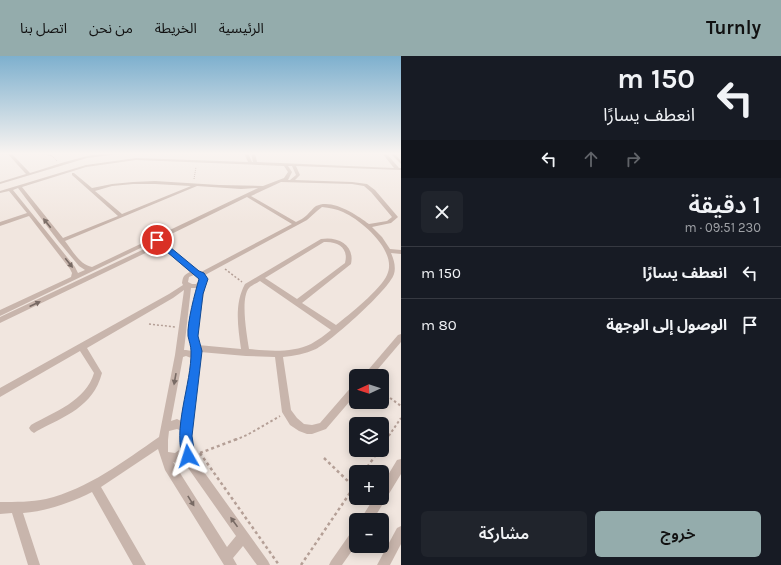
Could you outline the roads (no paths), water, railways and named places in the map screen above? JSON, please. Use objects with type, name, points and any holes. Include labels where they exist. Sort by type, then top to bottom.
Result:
[{"type":"street","points":[[0,183],[21,177]]},
{"type":"street","points":[[0,188],[39,177]]},
{"type":"street","points":[[0,196],[54,177]]},
{"type":"street","points":[[20,188],[63,177]]},
{"type":"street","points":[[76,177],[121,216]]},
{"type":"street","points":[[285,181],[288,177]]},
{"type":"street","points":[[0,320],[9,312],[159,242],[267,186],[298,177]]},
{"type":"street","points":[[285,181],[359,184],[370,188],[395,218],[389,222],[369,226]]},
{"type":"street","points":[[91,190],[114,184],[137,182],[246,187],[267,186]]},
{"type":"street","points":[[61,241],[199,185]]},
{"type":"street","points":[[20,188],[83,267],[93,269]]},
{"type":"street","points":[[0,192],[11,191]]},
{"type":"street","points":[[11,191],[73,268],[75,280]]},
{"type":"street","points":[[248,196],[296,224]]},
{"type":"street","points":[[0,393],[188,285],[197,286],[200,277],[296,224],[318,207],[322,206],[333,208],[356,218],[369,226],[387,251],[392,266],[388,281],[318,344],[306,349],[278,353],[245,351],[196,352],[179,355]]},
{"type":"street","points":[[0,224],[30,214]]},
{"type":"street","points":[[245,351],[242,301],[244,291],[247,286],[323,240],[333,240],[342,243],[348,253],[348,264],[297,303]]},
{"type":"street","points":[[75,280],[93,269],[159,242]]},
{"type":"street","points":[[159,242],[200,277]]},
{"type":"street","points":[[387,251],[401,252]]},
{"type":"street","points":[[200,277],[190,273],[186,276],[184,281],[188,285],[179,355],[163,440],[165,456],[229,561],[244,536]]},
{"type":"street","points":[[200,277],[193,336],[196,352],[187,429],[188,454],[264,565]]},
{"type":"street","points":[[260,278],[336,329]]},
{"type":"street","points":[[0,313],[9,312]]},
{"type":"street","points":[[182,332],[186,338],[193,336]]},
{"type":"street","points":[[373,369],[401,337]]},
{"type":"street","points":[[34,428],[86,397],[95,386],[98,373],[82,347]]},
{"type":"street","points":[[278,353],[288,412],[292,420],[299,426],[308,430],[316,430],[323,426],[349,396]]},
{"type":"street","points":[[166,428],[177,424],[187,429]]},
{"type":"street","points":[[0,508],[16,509],[38,506],[64,499],[95,486],[163,440]]},
{"type":"street","points":[[165,456],[176,458],[188,454]]},
{"type":"street","points":[[389,484],[401,464]]},
{"type":"street","points":[[95,486],[140,565]]},
{"type":"street","points":[[16,509],[34,565]]},
{"type":"street","points":[[383,565],[401,532]]},
{"type":"street","points":[[335,565],[349,545]]}]
